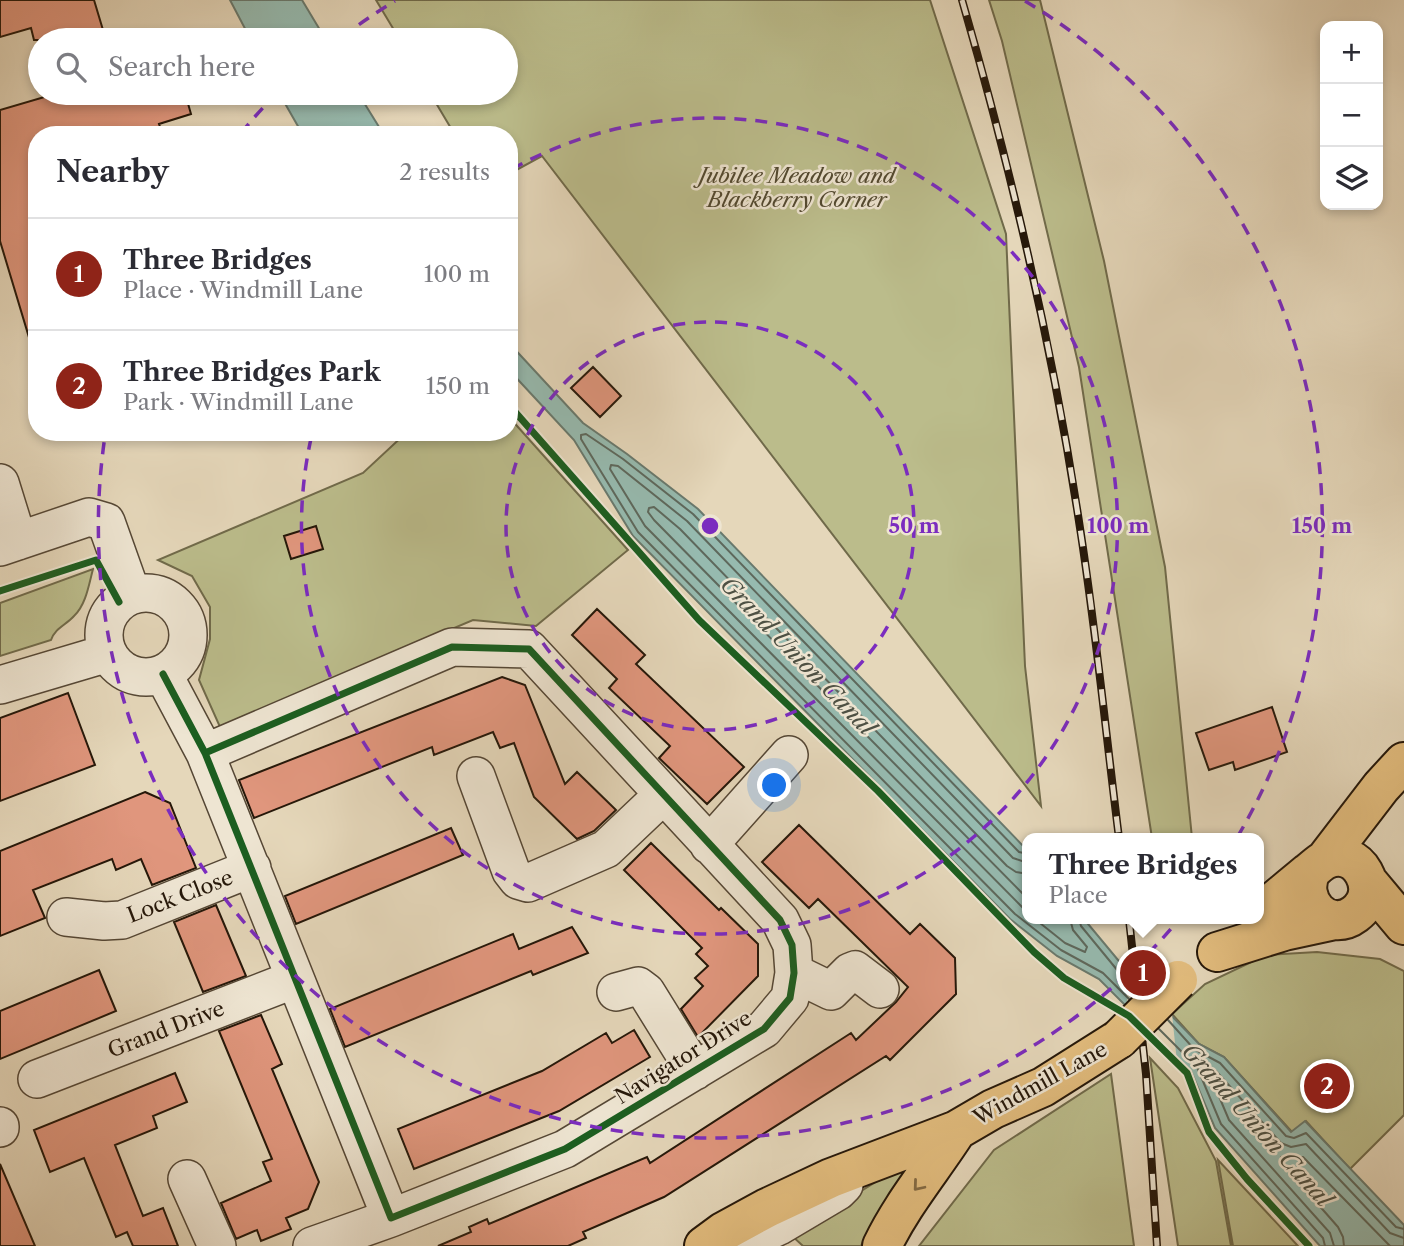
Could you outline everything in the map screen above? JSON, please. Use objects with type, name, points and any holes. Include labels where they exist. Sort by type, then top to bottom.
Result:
[{"type":"main road","points":[[1264,913],[1342,886],[1392,774]]},
{"type":"main road","points":[[1342,886],[1404,925]]},
{"type":"main road","points":[[1342,886],[1404,932]]},
{"type":"main road","name":"Windmill Lane","points":[[1217,952],[1284,931],[1342,886]]},
{"type":"main road","name":"Windmill Lane","points":[[704,1246],[723,1232],[767,1208],[864,1164],[957,1130],[993,1109],[1044,1087],[1119,1039],[1178,980],[1217,952],[1248,924]]},
{"type":"main road","name":"Windmill Lane","points":[[882,1246],[895,1218],[932,1170],[957,1130]]},
{"type":"street","points":[[0,483],[9,544],[89,517],[106,522],[132,595]]},
{"type":"street","points":[[140,593],[158,595],[181,612],[187,629],[187,644],[173,667],[163,674],[146,677],[131,674],[119,668],[108,653],[104,632],[107,618],[119,602],[140,593]]},
{"type":"street","name":"Navigator Drive","points":[[205,753],[452,648],[529,649],[780,920],[792,945],[794,973],[790,998],[764,1029],[565,1149],[391,1218],[312,1246]]},
{"type":"street","points":[[0,685],[108,653]]},
{"type":"street","points":[[163,674],[205,753],[391,1218]]},
{"type":"street","points":[[709,845],[789,755]]},
{"type":"street","points":[[476,776],[511,871],[518,880],[528,884],[606,849],[663,795]]},
{"type":"street","name":"Lock Close","points":[[66,917],[122,920],[252,868]]},
{"type":"street","points":[[794,973],[831,991],[855,970],[880,989]]},
{"type":"street","name":"Grand Drive","points":[[37,1079],[295,978]]},
{"type":"street","points":[[616,992],[638,986],[646,992],[695,1071]]},
{"type":"street","points":[[737,1246],[779,1226],[838,1191],[864,1164]]},
{"type":"street","points":[[187,1179],[217,1246]]},
{"type":"green space","name":"Jubilee Meadow and Blackberry Corner","points":[[376,0],[930,0],[1006,234],[1025,666],[1041,806],[542,156],[518,169],[518,126],[450,126],[437,105],[518,105],[518,28],[393,28]]},
{"type":"green space","points":[[989,0],[1040,0],[1104,261],[1165,567],[1192,833],[1151,833],[1079,367],[1002,41]]},
{"type":"green space","points":[[518,427],[628,550],[536,626],[473,620],[220,727],[199,680],[210,639],[210,607],[192,576],[158,560],[363,473],[397,441],[518,441]]},
{"type":"green space","points":[[93,569],[81,606],[71,619],[55,632],[51,640],[0,656],[0,603]]},
{"type":"green space","points":[[1317,952],[1380,959],[1404,971],[1404,1115],[1350,1169],[1306,1121],[1292,1132],[1224,1057],[1199,1044],[1172,1014],[1205,984],[1266,955]]},
{"type":"green space","points":[[1150,1058],[1178,1088],[1216,1161],[1231,1246],[1178,1246]]},
{"type":"green space","points":[[1111,1074],[1134,1246],[919,1246],[994,1150]]},
{"type":"green space","points":[[914,1158],[871,1225],[861,1246],[803,1246],[791,1235]]},
{"type":"green space","points":[[1218,1160],[1298,1246],[1233,1246]]},
{"type":"water","points":[[230,0],[302,0],[319,28],[245,28]]},
{"type":"water","points":[[286,105],[365,105],[378,126],[298,126]]},
{"type":"water","name":"Grand Union Canal","points":[[518,353],[583,423],[698,509],[1022,845],[1022,924],[1088,924],[1123,966],[1199,1044],[1224,1057],[1291,1132],[1305,1121],[1404,1225],[1404,1246],[1320,1246],[1215,1128],[1191,1071],[1099,979],[1057,956],[1010,919],[633,536],[574,440],[518,380]]},
{"type":"pier","points":[[1123,966],[1172,1014],[1177,1062],[1125,1010],[1128,1007]]},
{"type":"building","points":[[0,0],[94,0],[102,28],[28,28],[0,37]]},
{"type":"building","points":[[28,102],[28,105],[188,105],[191,114],[159,124],[160,126],[28,126],[28,334],[0,241],[0,110]]},
{"type":"building","points":[[593,367],[621,396],[600,417],[571,388]]},
{"type":"building","points":[[316,526],[323,549],[291,559],[284,536]]},
{"type":"building","points":[[597,609],[645,655],[636,664],[744,767],[707,804],[659,758],[670,746],[609,688],[617,679],[572,635]]},
{"type":"building","points":[[502,677],[525,685],[565,784],[577,772],[616,810],[594,831],[577,839],[534,797],[514,743],[500,748],[493,732],[434,755],[432,747],[254,818],[239,780]]},
{"type":"building","points":[[68,693],[95,765],[0,801],[0,718]]},
{"type":"building","points":[[1272,707],[1287,752],[1235,770],[1233,762],[1209,770],[1196,733]]},
{"type":"building","points":[[145,792],[170,803],[196,868],[152,885],[141,859],[116,870],[112,859],[33,890],[45,918],[0,936],[0,851]]},
{"type":"building","points":[[799,825],[910,934],[920,924],[955,958],[956,994],[890,1060],[886,1056],[664,1197],[583,1232],[586,1238],[568,1246],[438,1246],[471,1232],[469,1227],[487,1219],[489,1224],[647,1157],[650,1163],[851,1033],[856,1040],[896,1002],[908,987],[818,899],[809,908],[762,862]]},
{"type":"building","points":[[451,828],[463,855],[296,924],[285,896]]},
{"type":"building","points":[[651,843],[758,944],[758,976],[698,1037],[681,1009],[703,986],[695,978],[708,966],[696,954],[702,948],[624,870]]},
{"type":"building","points":[[216,905],[246,976],[203,992],[174,922]]},
{"type":"building","points":[[572,927],[588,953],[533,975],[531,971],[345,1047],[330,1009],[513,934],[519,949]]},
{"type":"building","points":[[99,970],[116,1011],[0,1059],[0,1011]]},
{"type":"building","points":[[261,1015],[282,1064],[272,1069],[319,1182],[308,1209],[286,1218],[291,1229],[261,1241],[257,1230],[236,1239],[221,1203],[271,1181],[263,1162],[272,1159],[219,1031]]},
{"type":"building","points":[[634,1030],[650,1057],[559,1111],[414,1169],[398,1129],[542,1071],[606,1033],[612,1043]]},
{"type":"building","points":[[175,1073],[187,1102],[153,1116],[157,1128],[115,1145],[143,1216],[163,1208],[178,1246],[133,1246],[127,1232],[116,1237],[84,1158],[50,1172],[34,1130]]},
{"type":"building","points":[[0,1164],[35,1246],[0,1246]]},
{"type":"railway","points":[[962,0],[998,130],[1030,262],[1057,394],[1086,567],[1118,833]]},
{"type":"railway","points":[[1130,924],[1146,1074],[1157,1246]]},
{"type":"cycle path","points":[[518,415],[699,620],[878,791],[1034,952],[1064,978],[1129,1016],[1187,1073],[1209,1132],[1247,1179],[1309,1246]]},
{"type":"cycle path","points":[[0,591],[96,560],[119,602]]},
{"type":"cycle path","points":[[163,674],[205,753],[391,1218],[565,1149],[764,1029],[790,998],[794,973],[792,945],[780,920],[529,649],[452,647],[205,753]]},
{"type":"place","name":"Three Bridges","points":[[1143,973]]},
{"type":"place","name":"Three Bridges Park","points":[[1327,1086]]}]
